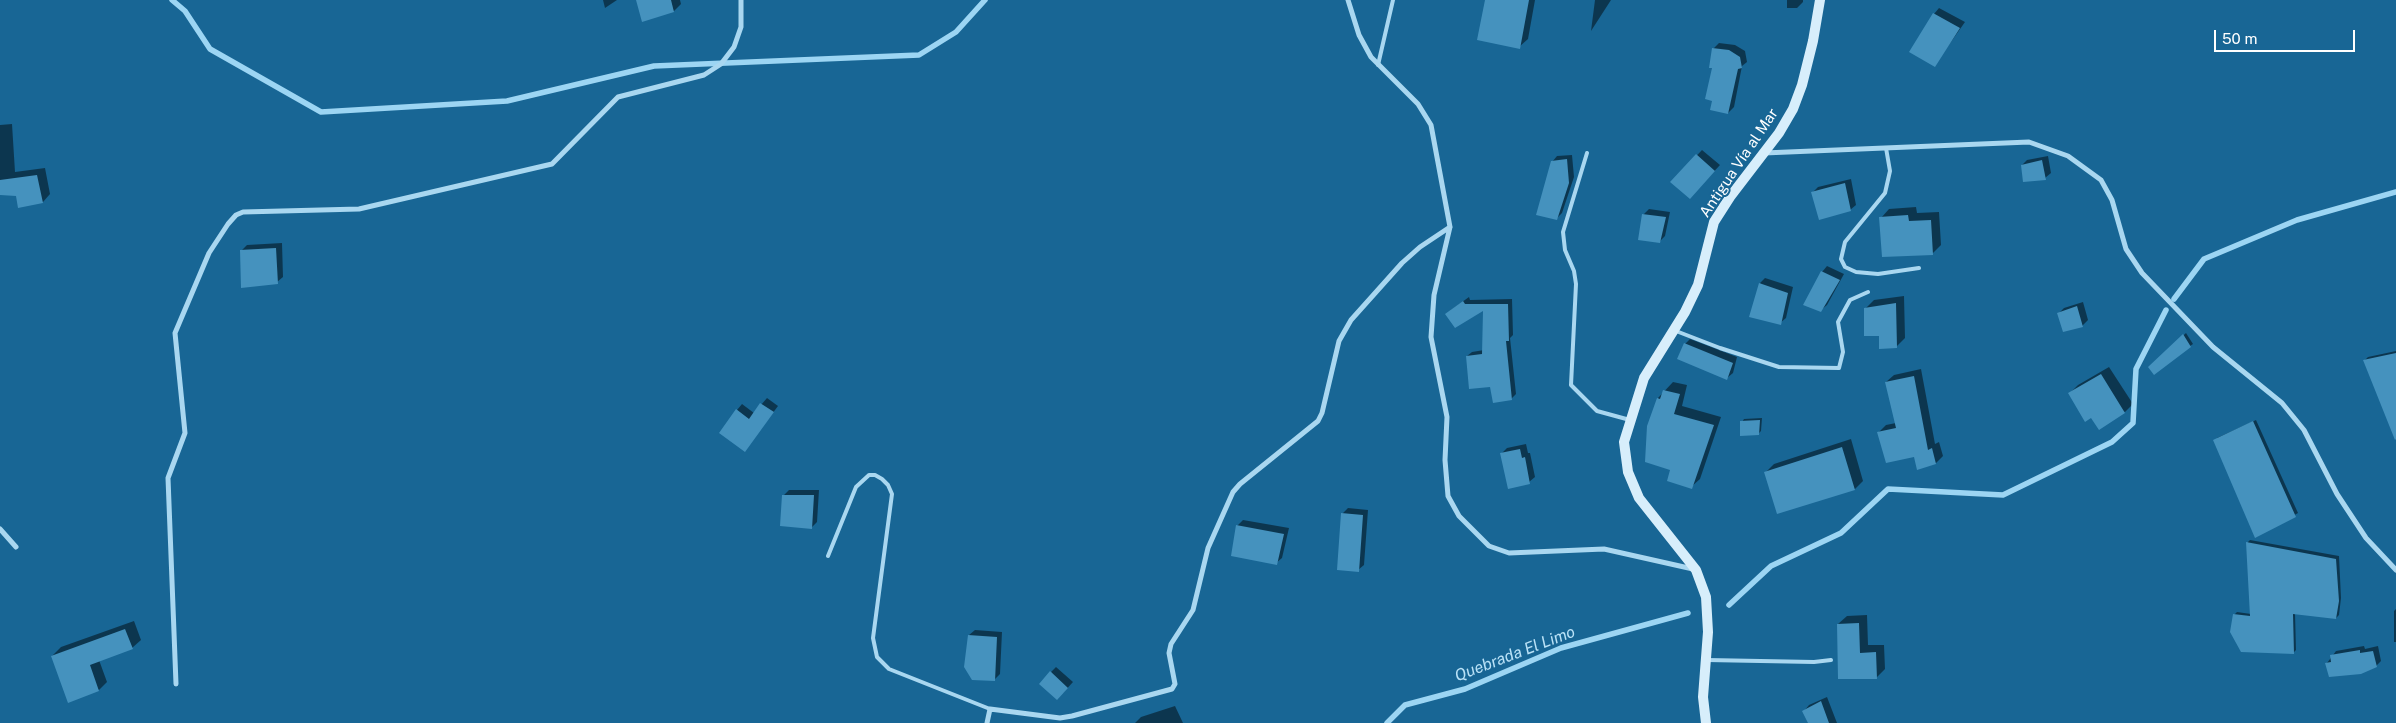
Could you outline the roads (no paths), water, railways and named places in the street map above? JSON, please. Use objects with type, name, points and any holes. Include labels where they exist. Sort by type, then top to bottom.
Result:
[{"type":"main road","name":"Antigua Vía al Mar","points":[[1706,723],[1703,697],[1707,660],[1706,597],[1696,570],[1639,498],[1628,472],[1624,442],[1644,378],[1685,312],[1698,284],[1714,222],[1793,108],[1802,85],[1814,41],[1820,0]]},
{"type":"street","points":[[176,684],[168,478],[185,432],[175,333],[209,253],[228,224],[236,215],[243,212],[359,209],[552,164],[618,97],[704,75],[721,64],[734,47],[742,27],[740,0]]},
{"type":"street","points":[[1348,0],[1359,35],[1370,57],[1418,104],[1431,125],[1450,227],[1434,295],[1431,337],[1446,417],[1445,460],[1448,496],[1459,516],[1489,546],[1509,553],[1604,549],[1696,570]]},
{"type":"street","points":[[1763,153],[2029,142],[2068,156],[2101,180],[2112,200],[2126,249],[2142,273],[2213,348],[2282,403],[2304,430],[2337,494],[2366,538],[2396,570]]},
{"type":"street","points":[[987,723],[990,709],[1060,718],[1172,689],[1174,684],[1169,648],[1193,610],[1208,548],[1233,492],[1240,484],[1318,421],[1322,413],[1339,340],[1351,320],[1402,263],[1420,247],[1450,227]]},
{"type":"street","points":[[0,529],[16,547]]},
{"type":"lane","points":[[1378,64],[1393,0]]},
{"type":"lane","points":[[1886,148],[1890,172],[1885,193],[1845,242],[1841,259],[1845,267],[1856,272],[1878,274],[1919,268]]},
{"type":"lane","points":[[1586,153],[1563,232],[1565,250],[1574,271],[1576,284],[1571,385],[1597,410],[1630,420]]},
{"type":"lane","points":[[1674,330],[1720,348],[1779,367],[1838,368],[1843,352],[1838,322],[1850,300],[1868,292]]},
{"type":"lane","points":[[828,556],[856,487],[869,475],[875,475],[882,479],[888,485],[892,494],[872,638],[877,657],[889,669],[990,709]]},
{"type":"lane","points":[[1707,660],[1814,662],[1831,660]]},
{"type":"waterway","points":[[172,0],[185,11],[210,49],[321,112],[507,101],[654,66],[919,55],[956,32],[985,0]]},
{"type":"waterway","name":"Quebrada El Limo","points":[[2174,299],[2204,259],[2297,220],[2396,192]]},
{"type":"waterway","name":"Quebrada El Limo","points":[[1729,605],[1771,566],[1841,533],[1888,489],[2003,495],[2112,442],[2133,423],[2136,369],[2166,310]]},
{"type":"waterway","name":"Quebrada El Limo","points":[[1387,723],[1405,705],[1465,689],[1561,648],[1688,613]]}]
